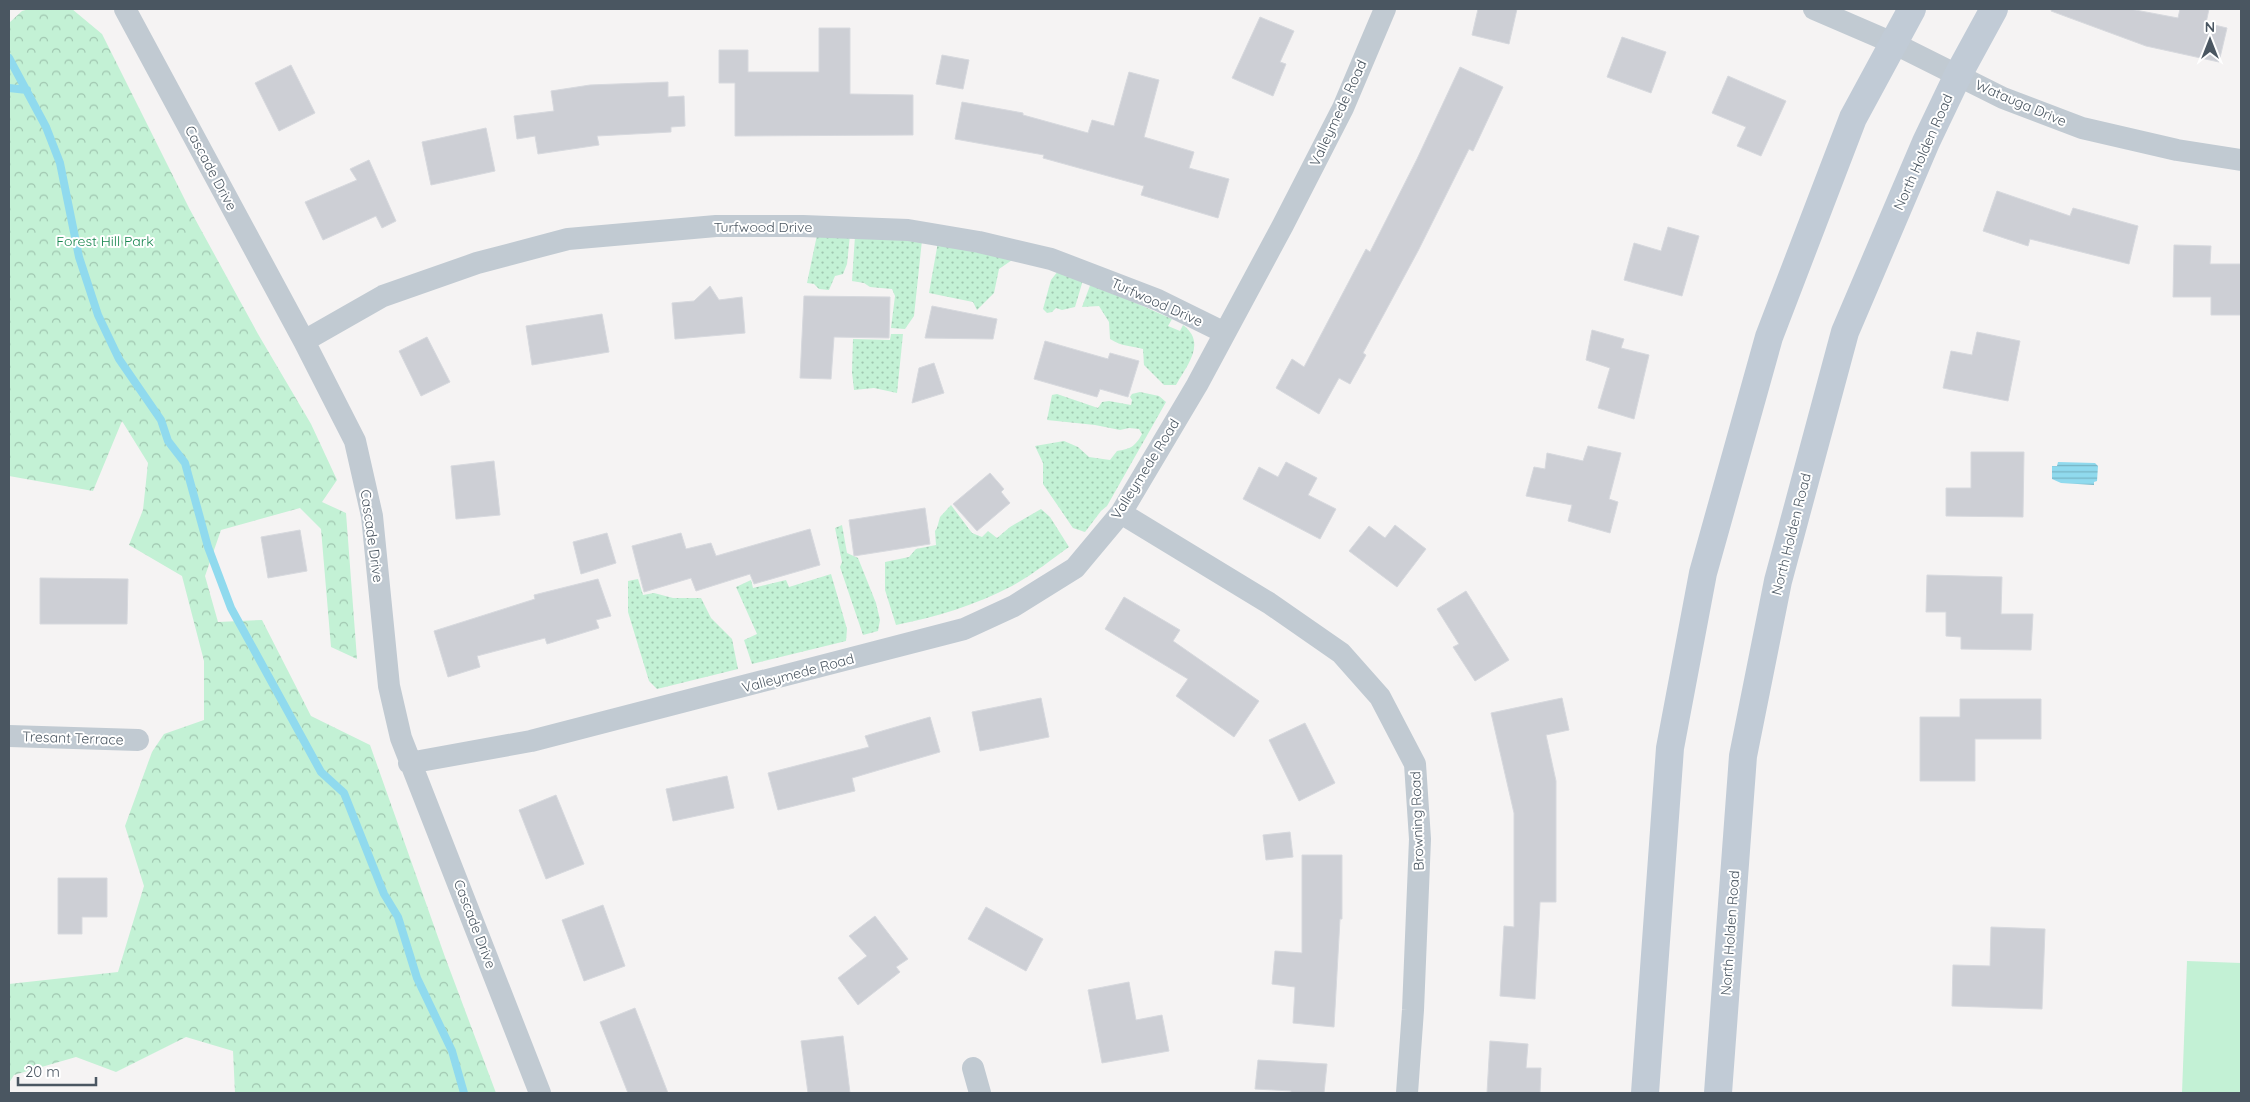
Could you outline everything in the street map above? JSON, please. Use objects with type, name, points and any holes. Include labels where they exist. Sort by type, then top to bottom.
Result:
[{"type":"main road","points":[[1644,1093],[1670,748],[1703,573],[1769,337],[1853,118],[1912,9]]},
{"type":"main road","name":"North Holden Road","points":[[1718,1093],[1743,756],[1778,581],[1844,332],[1926,142],[1958,75],[1994,9]]},
{"type":"street","name":"Cascade Drive","points":[[125,9],[304,341],[355,440],[372,516],[389,686],[400,738],[540,1093]]},
{"type":"street","name":"Valleymede Road","points":[[409,763],[531,741],[964,629],[1014,606],[1075,568],[1121,513],[1197,385],[1343,108],[1385,9]]},
{"type":"street","name":"Watauga Drive","points":[[1814,9],[1893,43],[2003,98],[2082,128],[2177,150],[2241,160]]},
{"type":"street","name":"Turfwood Drive","points":[[304,341],[383,296],[477,263],[568,239],[716,226],[803,226],[908,230],[979,242],[1051,259],[1158,300],[1225,334]]},
{"type":"street","name":"Browning Road","points":[[1121,513],[1269,603],[1342,652],[1380,697],[1414,764],[1420,838],[1413,1010],[1407,1093]]},
{"type":"street","name":"Tresant Terrace","points":[[9,736],[138,740]]},
{"type":"street","points":[[973,1068],[980,1093]]},
{"type":"green space","name":"Forest Hill Park","points":[[29,9],[72,9],[102,34],[189,208],[258,334],[311,424],[337,480],[322,502],[346,513],[357,659],[331,647],[321,529],[300,508],[221,530],[205,576],[218,622],[262,620],[311,716],[370,745],[445,957],[496,1093],[235,1093],[233,1051],[186,1037],[116,1072],[76,1057],[14,1075],[9,1083],[9,984],[118,972],[144,886],[125,826],[152,752],[164,734],[204,720],[204,661],[182,576],[129,545],[143,510],[148,463],[122,421],[93,491],[9,476],[9,23],[22,11]]},
{"type":"green space","points":[[817,235],[850,235],[847,264],[843,274],[835,276],[829,290],[819,289],[814,284],[807,283]]},
{"type":"green space","points":[[855,236],[922,240],[914,316],[905,329],[891,328],[895,296],[892,289],[870,287],[864,283],[852,281]]},
{"type":"green space","points":[[938,242],[1015,258],[999,269],[994,293],[977,310],[973,302],[929,293]]},
{"type":"green space","points":[[1058,271],[1083,280],[1075,307],[1062,310],[1056,308],[1052,312],[1047,313],[1043,309],[1051,280]]},
{"type":"green space","points":[[1091,283],[1172,319],[1168,326],[1180,331],[1183,325],[1190,332],[1194,339],[1193,354],[1176,385],[1164,385],[1144,365],[1143,349],[1122,345],[1110,339],[1109,322],[1099,306],[1082,307]]},
{"type":"green space","points":[[891,334],[903,334],[897,393],[874,388],[854,390],[852,372],[853,339],[890,340]]},
{"type":"green space","points":[[1140,392],[1159,396],[1166,402],[1107,506],[1085,532],[1073,528],[1043,484],[1043,463],[1035,446],[1064,441],[1078,447],[1089,457],[1110,460],[1117,451],[1134,445],[1142,434],[1139,429],[1129,428],[1120,430],[1095,425],[1047,420],[1052,395],[1057,394],[1098,408],[1102,402],[1109,401],[1131,405],[1132,400],[1130,397],[1132,394]]},
{"type":"green space","points":[[951,505],[972,533],[982,537],[988,531],[997,538],[1010,527],[1041,509],[1050,517],[1069,547],[1027,577],[998,593],[956,610],[896,625],[885,590],[885,562],[909,557],[916,549],[936,545],[935,531],[940,517]]},
{"type":"green space","points":[[842,525],[847,553],[858,558],[876,603],[880,620],[878,631],[863,635],[840,567],[842,562],[835,528]]},
{"type":"green space","points":[[831,574],[847,629],[846,641],[752,664],[744,640],[757,634],[736,587],[751,580],[753,588],[786,580],[789,587]]},
{"type":"green space","points":[[638,579],[643,595],[654,593],[673,598],[701,598],[711,618],[732,639],[738,669],[657,689],[649,681],[628,612],[628,581]]},
{"type":"green space","points":[[2187,961],[2241,963],[2241,1093],[2182,1093]]},
{"type":"water","points":[[2058,462],[2095,463],[2098,466],[2097,481],[2094,482],[2094,485],[2061,483],[2052,479],[2052,466],[2057,466]]},
{"type":"building","points":[[1478,9],[1517,9],[1509,44],[1472,35]]},
{"type":"building","points":[[2052,9],[2130,9],[2178,18],[2180,9],[2209,9],[2206,23],[2227,28],[2219,62],[2146,46],[2051,11]]},
{"type":"building","points":[[1260,17],[1294,31],[1280,62],[1286,64],[1273,96],[1232,78]]},
{"type":"building","points":[[819,28],[850,28],[850,94],[913,95],[913,135],[735,136],[735,83],[719,83],[719,50],[748,50],[748,72],[819,72]]},
{"type":"building","points":[[1622,37],[1666,52],[1651,93],[1607,77]]},
{"type":"building","points":[[942,55],[969,60],[963,89],[936,84]]},
{"type":"building","points":[[291,65],[315,113],[279,131],[255,83]]},
{"type":"building","points":[[1460,67],[1503,87],[1473,151],[1469,149],[1418,251],[1363,353],[1366,355],[1350,384],[1339,378],[1319,414],[1276,388],[1292,359],[1304,367],[1366,249],[1370,252],[1417,159]]},
{"type":"building","points":[[1129,72],[1159,80],[1144,137],[1194,152],[1189,168],[1229,179],[1218,218],[1141,195],[1144,186],[1043,158],[1044,155],[955,139],[962,102],[1023,113],[1023,115],[1088,133],[1092,120],[1114,126]]},
{"type":"building","points":[[1728,76],[1786,101],[1761,156],[1737,146],[1746,127],[1712,113]]},
{"type":"building","points":[[668,82],[668,97],[684,96],[685,126],[671,127],[671,132],[597,136],[599,145],[538,154],[535,136],[517,139],[514,116],[554,111],[551,91],[590,85]]},
{"type":"building","points":[[486,128],[495,171],[431,185],[422,142]]},
{"type":"building","points":[[369,160],[396,221],[382,228],[376,216],[323,240],[305,202],[357,180],[350,169]]},
{"type":"building","points":[[1997,191],[2070,216],[2073,208],[2138,226],[2129,264],[2030,239],[2028,246],[1983,231]]},
{"type":"building","points":[[1668,227],[1699,236],[1682,296],[1624,280],[1634,243],[1661,251]]},
{"type":"building","points":[[2174,245],[2211,246],[2210,264],[2241,264],[2241,315],[2211,315],[2211,297],[2173,297]]},
{"type":"building","points":[[710,286],[719,300],[742,297],[745,333],[675,339],[672,303],[694,301]]},
{"type":"building","points":[[804,296],[890,297],[889,338],[834,337],[831,379],[800,378]]},
{"type":"building","points":[[932,306],[997,319],[993,339],[925,338]]},
{"type":"building","points":[[602,314],[609,352],[532,365],[526,326]]},
{"type":"building","points":[[1592,330],[1624,339],[1621,348],[1649,355],[1634,419],[1598,408],[1610,368],[1586,360]]},
{"type":"building","points":[[1977,332],[2020,341],[2008,401],[1943,388],[1951,351],[1972,355]]},
{"type":"building","points":[[427,337],[450,382],[421,396],[399,351]]},
{"type":"building","points":[[1045,341],[1108,359],[1110,353],[1139,361],[1128,397],[1100,389],[1097,397],[1034,379]]},
{"type":"building","points":[[934,363],[944,393],[912,403],[919,368]]},
{"type":"building","points":[[1588,446],[1621,453],[1609,499],[1618,502],[1610,533],[1568,521],[1572,505],[1526,496],[1534,467],[1545,469],[1547,453],[1583,461]]},
{"type":"building","points":[[1971,452],[2024,452],[2023,517],[1946,516],[1946,488],[1971,488]]},
{"type":"building","points":[[494,461],[500,515],[456,519],[451,466]]},
{"type":"building","points":[[1286,462],[1317,478],[1308,495],[1336,509],[1320,539],[1243,499],[1259,467],[1278,477]]},
{"type":"building","points":[[990,473],[1004,489],[1001,492],[1010,503],[977,531],[953,504]]},
{"type":"building","points":[[925,508],[930,544],[854,556],[849,520]]},
{"type":"building","points":[[1395,525],[1426,549],[1397,587],[1349,551],[1369,526],[1385,538]]},
{"type":"building","points":[[810,529],[820,565],[754,584],[750,574],[696,591],[691,578],[644,592],[632,546],[681,533],[686,549],[711,543],[716,556]]},
{"type":"building","points":[[300,530],[307,571],[268,578],[261,537]]},
{"type":"building","points":[[607,533],[616,563],[581,574],[573,542]]},
{"type":"building","points":[[1927,575],[2002,577],[2001,614],[2033,614],[2031,650],[1961,649],[1961,637],[1946,636],[1946,612],[1926,612]]},
{"type":"building","points":[[40,578],[128,579],[127,624],[40,624]]},
{"type":"building","points":[[598,579],[611,616],[596,620],[599,628],[547,644],[545,638],[477,656],[480,667],[448,677],[434,631],[535,599],[534,595]]},
{"type":"building","points":[[1466,591],[1509,660],[1475,681],[1453,647],[1459,644],[1437,609]]},
{"type":"building","points":[[1124,597],[1180,630],[1173,641],[1259,701],[1234,737],[1176,696],[1188,679],[1105,629]]},
{"type":"building","points":[[1041,698],[1049,737],[980,751],[972,712]]},
{"type":"building","points":[[1562,698],[1569,730],[1546,735],[1556,781],[1556,902],[1540,902],[1535,999],[1500,996],[1504,926],[1514,927],[1514,813],[1491,713]]},
{"type":"building","points":[[1960,699],[2041,699],[2041,739],[1975,739],[1975,781],[1920,781],[1920,717],[1960,717]]},
{"type":"building","points":[[930,717],[940,752],[852,778],[855,791],[778,810],[768,773],[869,747],[865,736]]},
{"type":"building","points":[[1305,723],[1335,783],[1299,801],[1269,740]]},
{"type":"building","points":[[727,776],[734,808],[673,821],[666,789]]},
{"type":"building","points":[[556,795],[584,864],[546,879],[519,810]]},
{"type":"building","points":[[1290,832],[1293,857],[1266,860],[1263,835]]},
{"type":"building","points":[[1302,855],[1342,855],[1342,919],[1340,919],[1334,1027],[1293,1023],[1295,987],[1272,984],[1275,951],[1302,953]]},
{"type":"building","points":[[58,878],[107,878],[107,917],[82,917],[82,934],[58,934]]},
{"type":"building","points":[[603,905],[625,966],[584,981],[562,920]]},
{"type":"building","points":[[986,907],[1043,939],[1026,971],[968,939]]},
{"type":"building","points":[[875,916],[908,959],[896,967],[900,972],[858,1005],[838,978],[867,956],[849,936]]},
{"type":"building","points":[[1991,927],[2045,929],[2042,1009],[1952,1006],[1953,965],[1990,966]]},
{"type":"building","points":[[1129,982],[1136,1020],[1162,1015],[1169,1051],[1102,1063],[1088,990]]},
{"type":"building","points":[[635,1008],[668,1093],[628,1093],[600,1022]]},
{"type":"building","points":[[843,1036],[850,1093],[808,1093],[801,1041]]},
{"type":"building","points":[[1490,1041],[1528,1044],[1526,1068],[1541,1068],[1540,1093],[1487,1093]]},
{"type":"building","points":[[1258,1060],[1327,1064],[1324,1093],[1291,1093],[1291,1091],[1255,1089]]},
{"type":"waterway","points":[[9,58],[46,127],[60,163],[79,257],[98,315],[119,359],[161,420],[168,441],[185,463],[208,547],[231,608],[321,772],[344,793],[384,894],[398,917],[417,978],[452,1051],[464,1093]]},
{"type":"waterway","points":[[9,88],[27,90]]}]
